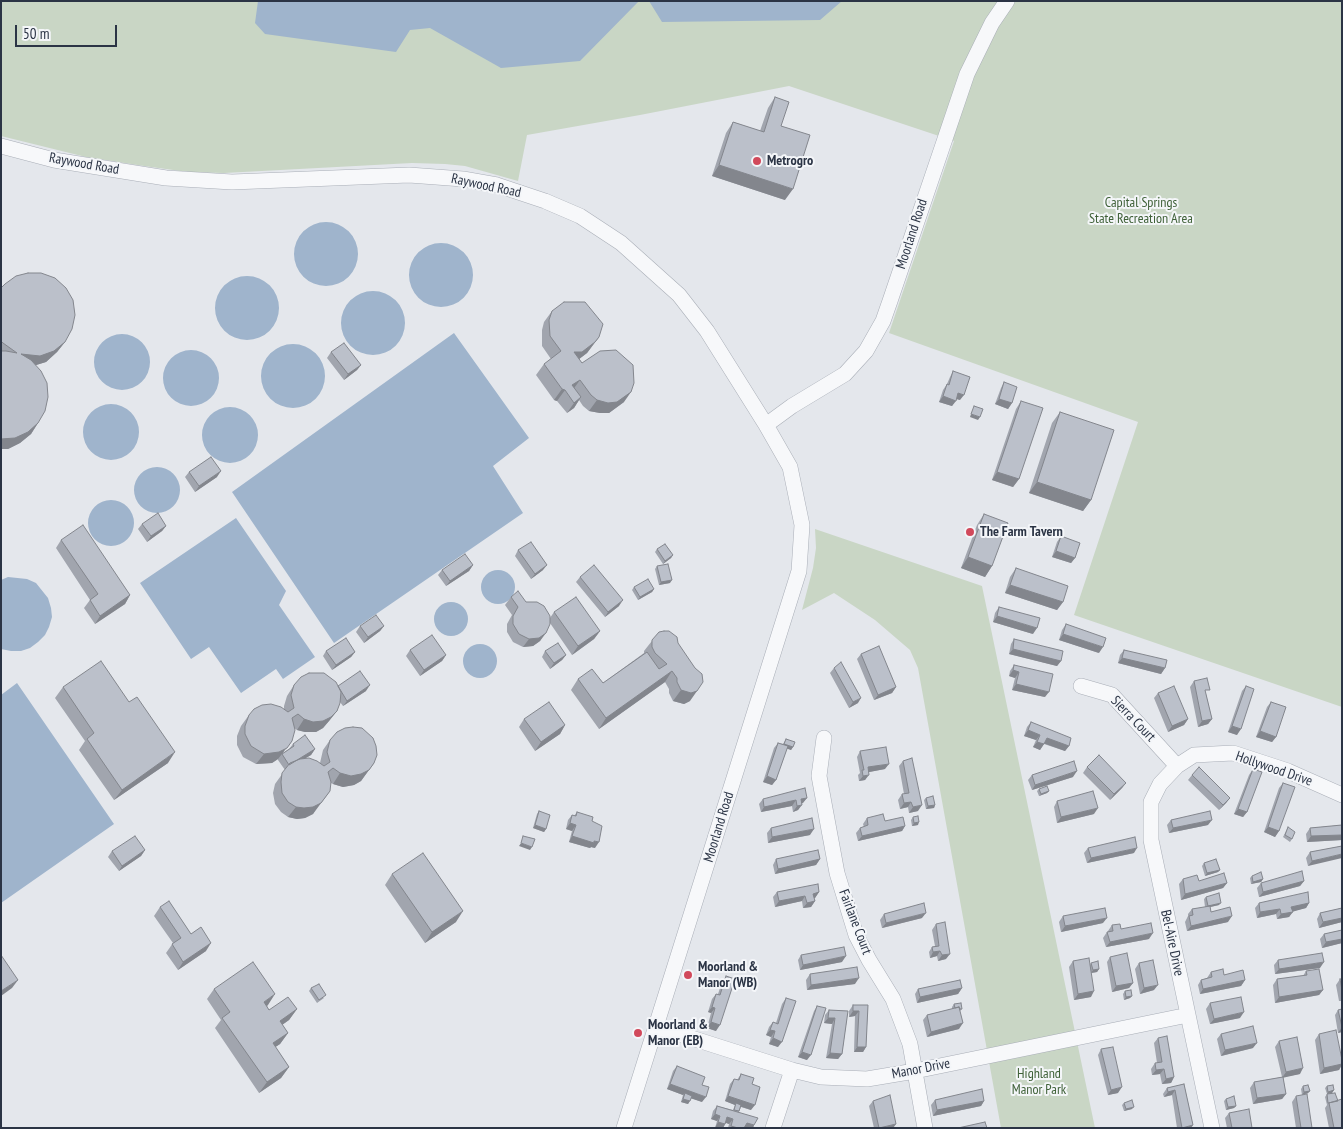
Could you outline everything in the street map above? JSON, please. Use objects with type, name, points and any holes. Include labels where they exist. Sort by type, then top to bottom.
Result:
[{"type":"street","name":"Moorland Road","points":[[766,425],[792,406],[845,374],[866,351],[890,301],[967,74],[992,23],[1007,1]]},
{"type":"street","name":"Raywood Road","points":[[1,146],[54,160],[166,178],[232,182],[409,174],[463,179],[496,185],[545,201],[580,216],[621,243],[679,295],[707,331],[790,467],[802,524]]},
{"type":"street","name":"Moorland Road","points":[[624,1128],[799,571],[802,524]]},
{"type":"street","name":"Sierra Court","points":[[1081,686],[1112,695],[1177,766]]},
{"type":"street","name":"Fairlane Court","points":[[824,738],[819,776],[836,873],[856,935],[893,999],[910,1044],[925,1128]]},
{"type":"street","name":"Hollywood Drive","points":[[1177,766],[1194,755],[1233,753],[1288,770],[1342,795]]},
{"type":"street","name":"Bel-Aire Drive","points":[[1177,766],[1160,784],[1151,802],[1150,840],[1212,1128]]},
{"type":"street","name":"Manor Drive","points":[[657,1027],[792,1070],[821,1077],[867,1079],[1188,1016]]},
{"type":"street","points":[[773,1128],[792,1070]]},
{"type":"green space","name":"Capital Springs State Recreation Area","points":[[1,1],[1342,1],[1342,707],[1074,615],[1138,422],[889,333],[954,141],[789,86],[527,135],[518,181],[465,166],[445,164],[412,163],[224,173],[188,172],[144,166],[86,157],[1,136]]},
{"type":"green space","name":"Highland Manor Park","points":[[815,529],[982,586],[1095,1128],[1001,1128],[918,668],[910,650],[875,620],[834,593],[802,610],[813,568],[816,548]]},
{"type":"water","points":[[258,1],[639,1],[580,61],[501,68],[430,28],[410,30],[396,52],[265,34],[255,23]]},
{"type":"water","points":[[649,1],[842,1],[820,20],[662,22]]},
{"type":"water","points":[[326,222],[344,228],[352,236],[358,254],[352,272],[344,280],[326,286],[308,280],[300,272],[294,254],[300,236],[308,228]]},
{"type":"water","points":[[441,243],[459,249],[467,257],[473,275],[467,293],[459,301],[441,307],[423,301],[415,293],[409,275],[415,257],[423,249]]},
{"type":"water","points":[[247,276],[265,282],[273,290],[279,308],[273,326],[265,334],[247,340],[229,334],[221,326],[215,308],[221,290],[229,282]]},
{"type":"water","points":[[373,291],[391,297],[399,305],[405,323],[399,341],[391,349],[373,355],[355,349],[347,341],[341,323],[347,305],[355,297]]},
{"type":"water","points":[[454,333],[529,438],[493,466],[523,513],[334,643],[232,492]]},
{"type":"water","points":[[116,334],[128,334],[138,338],[146,346],[150,362],[146,378],[138,386],[128,390],[116,390],[106,386],[98,378],[94,368],[94,356],[98,346],[106,338]]},
{"type":"water","points":[[293,344],[311,350],[319,358],[325,376],[319,394],[311,402],[293,408],[275,402],[267,394],[261,376],[267,358],[275,350]]},
{"type":"water","points":[[185,350],[197,350],[207,354],[215,362],[219,378],[215,394],[207,402],[197,406],[185,406],[175,402],[167,394],[163,384],[163,372],[167,362],[175,354]]},
{"type":"water","points":[[105,404],[117,404],[127,408],[135,416],[139,432],[135,448],[127,456],[117,460],[105,460],[95,456],[87,448],[83,438],[83,426],[87,416],[95,408]]},
{"type":"water","points":[[224,407],[236,407],[246,411],[254,419],[258,435],[254,451],[246,459],[236,463],[224,463],[214,459],[206,451],[202,441],[202,429],[206,419],[214,411]]},
{"type":"water","points":[[162,467],[174,473],[179,481],[179,499],[174,507],[166,512],[152,513],[140,507],[135,499],[134,485],[140,473],[148,468]]},
{"type":"water","points":[[116,500],[128,506],[133,514],[133,532],[128,540],[120,545],[106,546],[94,540],[89,532],[88,518],[94,506],[102,501]]},
{"type":"water","points":[[236,518],[286,591],[279,605],[315,657],[283,679],[276,669],[241,693],[209,647],[191,659],[140,583]]},
{"type":"water","points":[[498,570],[505,571],[510,575],[514,580],[514,594],[510,599],[505,603],[498,604],[491,603],[486,599],[482,594],[481,587],[482,580],[486,575],[491,571]]},
{"type":"water","points":[[8,577],[27,579],[36,583],[48,598],[51,608],[52,617],[45,635],[30,648],[21,651],[1,649],[1,580]]},
{"type":"water","points":[[451,602],[458,603],[463,607],[467,612],[467,626],[463,631],[458,635],[451,636],[444,635],[439,631],[435,626],[434,619],[435,612],[439,607],[444,603]]},
{"type":"water","points":[[480,644],[487,645],[492,649],[496,654],[496,668],[492,673],[487,677],[480,678],[473,677],[468,673],[464,668],[463,661],[464,654],[468,649],[473,645]]},
{"type":"water","points":[[17,683],[114,824],[1,903],[1,695]]},
{"type":"building","name":"Metrogro","points":[[775,97],[789,102],[781,126],[810,135],[793,189],[719,165],[733,122],[764,132]]},
{"type":"building","points":[[28,273],[41,273],[55,278],[66,288],[73,300],[75,315],[72,329],[65,342],[54,351],[40,356],[21,354],[31,360],[41,371],[47,383],[48,397],[45,411],[38,423],[28,432],[15,438],[1,439],[1,351],[17,353],[1,341],[1,288],[16,276]]},
{"type":"building","points":[[564,302],[585,302],[603,324],[599,337],[595,342],[582,352],[574,352],[582,363],[600,351],[616,350],[633,365],[634,383],[631,392],[617,402],[608,403],[597,400],[580,380],[572,385],[581,397],[574,403],[544,364],[561,351],[550,336],[549,320],[552,311]]},
{"type":"building","points":[[344,343],[361,365],[348,374],[331,352]]},
{"type":"building","points":[[953,371],[970,377],[964,395],[958,393],[956,401],[943,396]]},
{"type":"building","points":[[1004,382],[1017,387],[1012,403],[999,399]]},
{"type":"building","points":[[1021,401],[1043,408],[1019,479],[997,472]]},
{"type":"building","points":[[974,406],[983,409],[980,417],[971,414]]},
{"type":"building","points":[[1060,412],[1114,430],[1091,500],[1037,482]]},
{"type":"building","points":[[211,457],[221,471],[199,486],[189,472]]},
{"type":"building","points":[[158,513],[166,526],[151,536],[142,524]]},
{"type":"building","points":[[984,514],[1008,523],[992,566],[968,557]]},
{"type":"building","points":[[83,525],[130,595],[100,616],[90,600],[98,594],[61,540]]},
{"type":"building","points":[[1061,536],[1080,543],[1075,558],[1056,551]]},
{"type":"building","points":[[531,542],[547,565],[535,574],[518,550]]},
{"type":"building","points":[[665,544],[673,555],[665,561],[657,549]]},
{"type":"building","points":[[465,554],[473,565],[450,581],[442,570]]},
{"type":"building","points":[[668,564],[672,580],[661,582],[657,566]]},
{"type":"building","points":[[594,565],[623,600],[608,612],[580,577]]},
{"type":"building","points":[[1016,568],[1068,586],[1063,602],[1010,585]]},
{"type":"building","points":[[648,579],[654,589],[640,597],[634,587]]},
{"type":"building","points":[[518,591],[526,602],[537,602],[544,606],[550,616],[550,624],[546,633],[539,638],[529,639],[519,634],[513,624],[513,616],[518,607],[511,597]]},
{"type":"building","points":[[576,597],[600,631],[578,646],[554,612]]},
{"type":"building","points":[[999,607],[1040,618],[1037,628],[997,616]]},
{"type":"building","points":[[376,615],[384,626],[368,637],[360,626]]},
{"type":"building","points":[[1066,624],[1106,638],[1103,647],[1063,634]]},
{"type":"building","points":[[669,631],[677,637],[678,643],[695,668],[702,674],[703,682],[697,691],[691,693],[681,690],[677,678],[672,671],[606,718],[578,679],[592,669],[603,683],[647,652],[659,669],[667,664],[655,653],[652,647],[652,640],[659,632]]},
{"type":"building","points":[[432,635],[446,655],[424,670],[410,650]]},
{"type":"building","points":[[346,638],[355,652],[336,665],[326,651]]},
{"type":"building","points":[[1014,639],[1063,651],[1061,661],[1013,649]]},
{"type":"building","points":[[558,643],[566,655],[554,663],[545,651]]},
{"type":"building","points":[[879,646],[896,687],[878,695],[861,654]]},
{"type":"building","points":[[1124,650],[1167,660],[1165,668],[1122,658]]},
{"type":"building","points":[[101,661],[129,702],[137,697],[175,752],[122,790],[87,739],[94,733],[63,687]]},
{"type":"building","points":[[841,662],[861,698],[853,702],[834,668]]},
{"type":"building","points":[[1014,665],[1053,674],[1049,692],[1016,684],[1019,672],[1013,670]]},
{"type":"building","points":[[360,671],[370,685],[347,701],[338,686]]},
{"type":"building","points":[[309,673],[324,673],[336,682],[341,692],[337,711],[323,721],[313,722],[304,719],[298,714],[292,718],[295,730],[292,741],[287,748],[279,752],[264,754],[251,746],[245,734],[245,726],[249,715],[254,709],[262,705],[271,704],[281,707],[288,712],[294,708],[291,695],[294,685],[301,677]]},
{"type":"building","points":[[1207,678],[1210,690],[1205,690],[1212,719],[1202,721],[1194,681]]},
{"type":"building","points":[[1174,686],[1188,719],[1172,726],[1158,693]]},
{"type":"building","points":[[1246,686],[1254,689],[1241,729],[1232,726]]},
{"type":"building","points":[[549,702],[565,725],[541,742],[524,719]]},
{"type":"building","points":[[1271,702],[1286,707],[1276,737],[1260,731]]},
{"type":"building","points":[[1031,722],[1071,738],[1069,746],[1047,738],[1044,744],[1037,742],[1040,735],[1028,730]]},
{"type":"building","points":[[353,727],[362,728],[373,738],[376,746],[377,755],[369,770],[351,776],[340,773],[333,768],[328,772],[331,782],[330,791],[321,803],[313,807],[304,808],[296,807],[288,802],[282,793],[281,782],[282,773],[290,763],[309,758],[324,766],[330,762],[327,752],[330,740],[337,732]]},
{"type":"building","points":[[305,735],[315,749],[289,765],[282,754]]},
{"type":"building","points":[[786,739],[795,742],[793,747],[784,744]]},
{"type":"building","points":[[778,743],[788,746],[776,780],[767,776]]},
{"type":"building","points":[[886,747],[889,764],[868,767],[869,775],[863,776],[862,770],[864,770],[860,751]]},
{"type":"building","points":[[1099,755],[1126,783],[1114,794],[1087,767]]},
{"type":"building","points":[[912,758],[922,805],[913,807],[911,802],[904,803],[902,794],[909,793],[903,761]]},
{"type":"building","points":[[1074,761],[1077,771],[1035,785],[1032,775]]},
{"type":"building","points":[[1199,767],[1230,798],[1223,805],[1192,775]]},
{"type":"building","points":[[1253,769],[1262,772],[1247,812],[1238,809]]},
{"type":"building","points":[[1283,783],[1295,787],[1279,831],[1268,827]]},
{"type":"building","points":[[1047,786],[1049,791],[1041,794],[1039,789]]},
{"type":"building","points":[[805,788],[807,798],[801,799],[802,805],[797,806],[796,800],[764,807],[763,799]]},
{"type":"building","points":[[1093,791],[1098,808],[1061,817],[1057,801]]},
{"type":"building","points":[[933,796],[935,805],[928,806],[926,798]]},
{"type":"building","points":[[539,811],[550,815],[546,829],[535,825]]},
{"type":"building","points":[[1210,811],[1212,820],[1173,828],[1171,820]]},
{"type":"building","points":[[577,812],[593,817],[592,821],[602,826],[599,842],[594,841],[594,843],[572,836],[576,825],[570,823],[572,815],[576,816]]},
{"type":"building","points":[[883,814],[885,821],[903,817],[905,826],[862,836],[860,828],[868,825],[867,818]]},
{"type":"building","points":[[918,816],[919,822],[914,823],[913,817]]},
{"type":"building","points":[[812,818],[814,829],[772,837],[771,828]]},
{"type":"building","points":[[1342,825],[1342,835],[1311,836],[1310,828]]},
{"type":"building","points":[[1288,827],[1295,832],[1292,839],[1285,835]]},
{"type":"building","points":[[135,836],[145,850],[122,866],[112,851]]},
{"type":"building","points":[[523,836],[535,839],[532,847],[521,843]]},
{"type":"building","points":[[1135,837],[1137,848],[1091,858],[1088,848]]},
{"type":"building","points":[[1342,846],[1342,854],[1312,861],[1310,852]]},
{"type":"building","points":[[818,850],[820,859],[778,869],[776,859]]},
{"type":"building","points":[[423,853],[463,911],[432,932],[392,874]]},
{"type":"building","points":[[1216,859],[1220,870],[1207,873],[1204,863]]},
{"type":"building","points":[[1302,871],[1304,881],[1263,892],[1261,883]]},
{"type":"building","points":[[1261,872],[1263,879],[1253,882],[1252,876]]},
{"type":"building","points":[[1224,873],[1227,883],[1185,894],[1183,879],[1197,875],[1199,881]]},
{"type":"building","points":[[818,884],[819,892],[813,894],[815,901],[807,903],[805,896],[779,901],[777,892]]},
{"type":"building","points":[[1308,892],[1309,903],[1291,907],[1293,912],[1281,914],[1280,909],[1260,912],[1259,903]]},
{"type":"building","points":[[1219,893],[1221,903],[1208,906],[1206,897]]},
{"type":"building","points":[[169,901],[191,934],[201,927],[211,943],[183,962],[172,944],[181,938],[160,907]]},
{"type":"building","points":[[924,903],[926,913],[886,923],[884,914]]},
{"type":"building","points":[[1210,906],[1211,912],[1230,907],[1232,916],[1191,926],[1189,916],[1193,915],[1192,909]]},
{"type":"building","points":[[1105,908],[1107,918],[1065,926],[1063,916]]},
{"type":"building","points":[[1342,908],[1342,918],[1323,922],[1320,913]]},
{"type":"building","points":[[945,922],[950,954],[942,955],[940,951],[933,952],[932,947],[939,946],[936,924]]},
{"type":"building","points":[[1151,923],[1153,933],[1110,942],[1107,932],[1113,931],[1112,925],[1120,924],[1121,929]]},
{"type":"building","points":[[1342,930],[1342,939],[1326,942],[1324,934]]},
{"type":"building","points":[[844,947],[846,956],[803,965],[801,955]]},
{"type":"building","points":[[1127,953],[1133,983],[1116,986],[1110,957]]},
{"type":"building","points":[[1322,953],[1324,962],[1279,969],[1278,960]]},
{"type":"building","points":[[1,955],[18,980],[1,991]]},
{"type":"building","points":[[1089,958],[1094,991],[1078,994],[1073,961]]},
{"type":"building","points":[[1153,960],[1158,985],[1144,988],[1139,963]]},
{"type":"building","points":[[1098,961],[1099,969],[1093,970],[1091,963]]},
{"type":"building","points":[[253,962],[275,994],[264,1002],[269,1010],[288,997],[297,1009],[280,1021],[288,1033],[273,1043],[289,1067],[267,1082],[222,1018],[230,1012],[214,989]]},
{"type":"building","points":[[857,967],[859,978],[811,985],[810,974]]},
{"type":"building","points":[[1223,969],[1224,975],[1243,970],[1245,980],[1203,989],[1201,980],[1212,977],[1211,972]]},
{"type":"building","points":[[1319,969],[1323,990],[1279,997],[1277,979],[1307,975],[1306,971]]},
{"type":"building","points":[[726,976],[735,979],[720,1025],[711,1022],[715,1008],[712,1007],[716,994],[720,995]]},
{"type":"building","points":[[960,980],[962,988],[920,997],[918,989]]},
{"type":"building","points":[[319,984],[326,995],[319,1000],[311,988]]},
{"type":"building","points":[[1131,990],[1132,996],[1126,997],[1125,991]]},
{"type":"building","points":[[1241,997],[1244,1012],[1214,1019],[1210,1003]]},
{"type":"building","points":[[786,998],[796,1001],[782,1042],[773,1038],[775,1031],[770,1030],[773,1022],[778,1024]]},
{"type":"building","points":[[961,1003],[962,1009],[959,1007],[955,1008],[954,1004]]},
{"type":"building","points":[[853,1005],[868,1005],[866,1047],[857,1047],[859,1011],[853,1011]]},
{"type":"building","points":[[817,1006],[826,1008],[811,1055],[802,1052]]},
{"type":"building","points":[[959,1007],[963,1023],[931,1032],[927,1015]]},
{"type":"building","points":[[1342,1009],[1342,1027],[1338,1010]]},
{"type":"building","points":[[829,1010],[848,1011],[842,1054],[830,1053],[835,1018],[828,1018]]},
{"type":"building","points":[[1253,1026],[1257,1043],[1225,1050],[1221,1034]]},
{"type":"building","points":[[1336,1030],[1342,1064],[1324,1068],[1319,1034]]},
{"type":"building","points":[[1167,1036],[1174,1077],[1166,1079],[1164,1069],[1156,1070],[1155,1063],[1162,1062],[1158,1038]]},
{"type":"building","points":[[1297,1037],[1303,1068],[1286,1072],[1279,1041]]},
{"type":"building","points":[[1113,1047],[1122,1087],[1111,1090],[1101,1049]]},
{"type":"building","points":[[677,1066],[705,1077],[702,1085],[709,1087],[706,1097],[670,1084]]},
{"type":"building","points":[[741,1074],[754,1078],[752,1084],[760,1087],[755,1105],[728,1096],[734,1079],[739,1080]]},
{"type":"building","points":[[1283,1077],[1286,1094],[1257,1098],[1254,1082]]},
{"type":"building","points":[[1184,1084],[1193,1125],[1182,1128],[1175,1090],[1168,1092],[1167,1088]]},
{"type":"building","points":[[1308,1085],[1310,1091],[1304,1092],[1303,1086]]},
{"type":"building","points":[[1333,1085],[1334,1090],[1328,1092],[1327,1086]]},
{"type":"building","points":[[982,1089],[984,1101],[937,1110],[935,1100]]},
{"type":"building","points":[[685,1093],[692,1096],[690,1101],[683,1099]]},
{"type":"building","points":[[1335,1093],[1338,1101],[1328,1103],[1327,1094]]},
{"type":"building","points":[[1307,1094],[1312,1128],[1301,1128],[1296,1096]]},
{"type":"building","points":[[890,1095],[896,1124],[879,1128],[873,1101]]},
{"type":"building","points":[[1234,1096],[1236,1106],[1228,1107],[1226,1099]]},
{"type":"building","points":[[1342,1099],[1342,1128],[1334,1128],[1329,1103]]},
{"type":"building","points":[[1132,1100],[1134,1107],[1126,1109],[1124,1103]]},
{"type":"building","points":[[736,1103],[741,1105],[739,1111],[734,1110]]},
{"type":"building","points":[[717,1106],[758,1118],[754,1125],[747,1123],[744,1128],[731,1126],[733,1119],[727,1117],[725,1124],[718,1122],[720,1116],[715,1114]]},
{"type":"building","points":[[1249,1109],[1252,1128],[1232,1128],[1229,1113]]},
{"type":"building","points":[[985,1122],[987,1128],[958,1128]]},
{"type":"place","name":"Metrogro","points":[[757,161]]},
{"type":"place","name":"The Farm Tavern","points":[[970,532]]},
{"type":"place","name":"Moorland & Manor (WB)","points":[[688,975]]},
{"type":"place","name":"Moorland & Manor (EB)","points":[[638,1033]]}]
